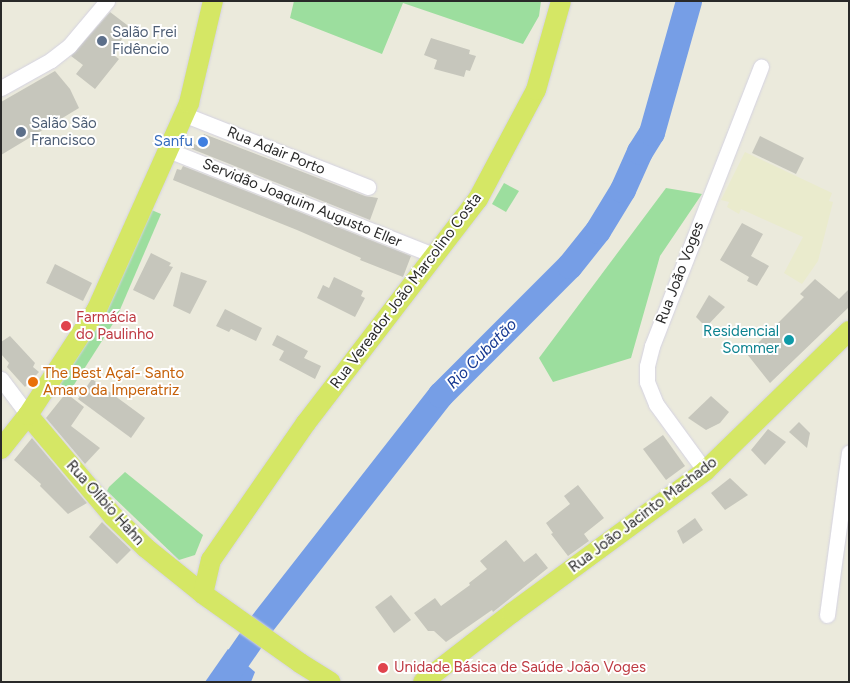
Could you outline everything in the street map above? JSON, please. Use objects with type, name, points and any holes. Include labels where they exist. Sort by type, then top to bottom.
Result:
[{"type":"main road","points":[[1,449],[28,415],[97,309],[189,103],[213,1]]},
{"type":"main road","name":"Rua Vereador João Marcolino Costa","points":[[179,576],[196,570],[211,560],[306,423],[478,199],[536,90],[561,1]]},
{"type":"main road","name":"Rua João Jacinto Machado","points":[[423,682],[520,607],[705,471],[849,332]]},
{"type":"main road","name":"Rua Olíbio Hahn","points":[[28,415],[113,516],[179,576],[300,663],[331,682]]},
{"type":"main road","name":"Rua Vereador João Marcolino Costa","points":[[209,597],[211,560]]},
{"type":"street","points":[[1,88],[9,86],[51,60],[69,46],[106,1]]},
{"type":"street","name":"Rua João Voges","points":[[705,471],[656,404],[647,382],[647,366],[652,346],[761,66]]},
{"type":"street","name":"Rua Adair Porto","points":[[184,114],[368,187]]},
{"type":"street","name":"Servidão Joaquim Augusto Eller","points":[[168,150],[436,256]]},
{"type":"street","points":[[1,379],[28,415]]},
{"type":"street","points":[[826,615],[849,452]]},
{"type":"shaded area","points":[[745,152],[832,193],[829,201],[833,202],[818,261],[802,284],[784,273],[803,237],[741,209],[739,214],[727,207],[729,202],[721,200]]},
{"type":"green space","points":[[294,1],[541,1],[539,16],[523,44],[403,3],[382,54],[290,18]]},
{"type":"green space","points":[[504,183],[519,191],[506,212],[492,204]]},
{"type":"green space","points":[[666,188],[702,194],[660,256],[631,358],[553,382],[539,358]]},
{"type":"green space","points":[[147,208],[161,214],[116,319],[70,391],[57,381]]},
{"type":"green space","points":[[125,472],[203,535],[195,555],[179,560],[107,491]]},
{"type":"water","points":[[228,649],[255,672],[251,682],[205,682]]},
{"type":"building","name":"Salão Frei Fidêncio","points":[[110,12],[131,28],[111,53],[119,59],[95,89],[76,74],[83,65],[71,56]]},
{"type":"building","points":[[431,38],[470,50],[469,54],[476,56],[470,71],[466,70],[464,77],[434,69],[437,60],[424,55]]},
{"type":"building","name":"Salão São Francisco","points":[[55,71],[70,89],[79,108],[1,155],[1,102]]},
{"type":"building","points":[[204,134],[365,196],[378,198],[370,220],[192,149],[194,144],[199,146]]},
{"type":"building","points":[[760,136],[804,158],[796,174],[752,153]]},
{"type":"building","points":[[183,166],[411,256],[403,277],[360,260],[361,258],[297,230],[173,180],[177,169],[181,170]]},
{"type":"building","points":[[742,223],[763,234],[751,256],[769,266],[757,286],[747,281],[749,277],[720,260]]},
{"type":"building","points":[[151,253],[171,263],[169,266],[173,267],[154,300],[133,290]]},
{"type":"building","points":[[55,264],[92,283],[83,301],[46,283]]},
{"type":"building","points":[[181,272],[207,281],[190,314],[173,306]]},
{"type":"building","points":[[334,277],[363,291],[361,296],[365,298],[355,317],[317,298],[323,285],[329,288]]},
{"type":"building","name":"Residencial Sommer","points":[[815,279],[839,299],[849,289],[849,307],[770,383],[747,354],[804,297],[800,294]]},
{"type":"building","points":[[709,295],[725,307],[706,327],[696,317]]},
{"type":"building","points":[[225,309],[262,328],[256,341],[231,329],[229,332],[216,326]]},
{"type":"building","points":[[277,335],[308,351],[304,358],[321,366],[315,379],[279,360],[284,351],[272,345]]},
{"type":"building","points":[[10,336],[35,363],[33,367],[39,372],[25,387],[7,367],[9,363],[1,354],[1,342]]},
{"type":"building","points":[[92,379],[145,418],[131,438],[78,399]]},
{"type":"building","points":[[66,393],[84,407],[71,426],[100,448],[85,464],[46,418]]},
{"type":"building","points":[[711,396],[729,412],[720,423],[706,430],[688,418]]},
{"type":"building","points":[[799,422],[810,433],[807,448],[789,432]]},
{"type":"building","points":[[768,429],[786,442],[765,465],[751,450]]},
{"type":"building","points":[[663,435],[685,466],[666,480],[643,449]]},
{"type":"building","points":[[32,438],[87,503],[68,514],[40,486],[41,484],[14,460]]},
{"type":"building","points":[[730,478],[748,495],[725,510],[711,493]]},
{"type":"building","points":[[578,485],[604,518],[584,534],[589,541],[568,556],[551,534],[553,533],[546,523],[570,504],[564,496]]},
{"type":"building","points":[[695,518],[703,530],[683,544],[677,531]]},
{"type":"building","points":[[102,522],[131,550],[117,564],[89,537]]},
{"type":"building","points":[[506,540],[524,562],[536,553],[548,568],[493,612],[492,610],[446,642],[434,631],[428,631],[414,613],[435,598],[441,606],[470,585],[469,583],[487,569],[480,561]]},
{"type":"building","points":[[391,595],[411,620],[394,633],[375,607]]},
{"type":"waterway","name":"Rio Cubatão","points":[[222,682],[262,624],[441,395],[570,266],[598,231],[623,190],[640,152],[652,133],[689,1]]},
{"type":"place","name":"Salão Frei Fidêncio","points":[[102,41]]},
{"type":"place","name":"Salão São Francisco","points":[[21,132]]},
{"type":"place","name":"Sanfu","points":[[203,142]]},
{"type":"place","name":"Farmácia do Paulinho","points":[[66,326]]},
{"type":"place","name":"Residencial Sommer","points":[[789,340]]},
{"type":"place","name":"The Best Açaí- Santo Amaro da Imperatriz","points":[[33,382]]},
{"type":"place","name":"Unidade Básica de Saúde João Voges","points":[[383,668]]}]
